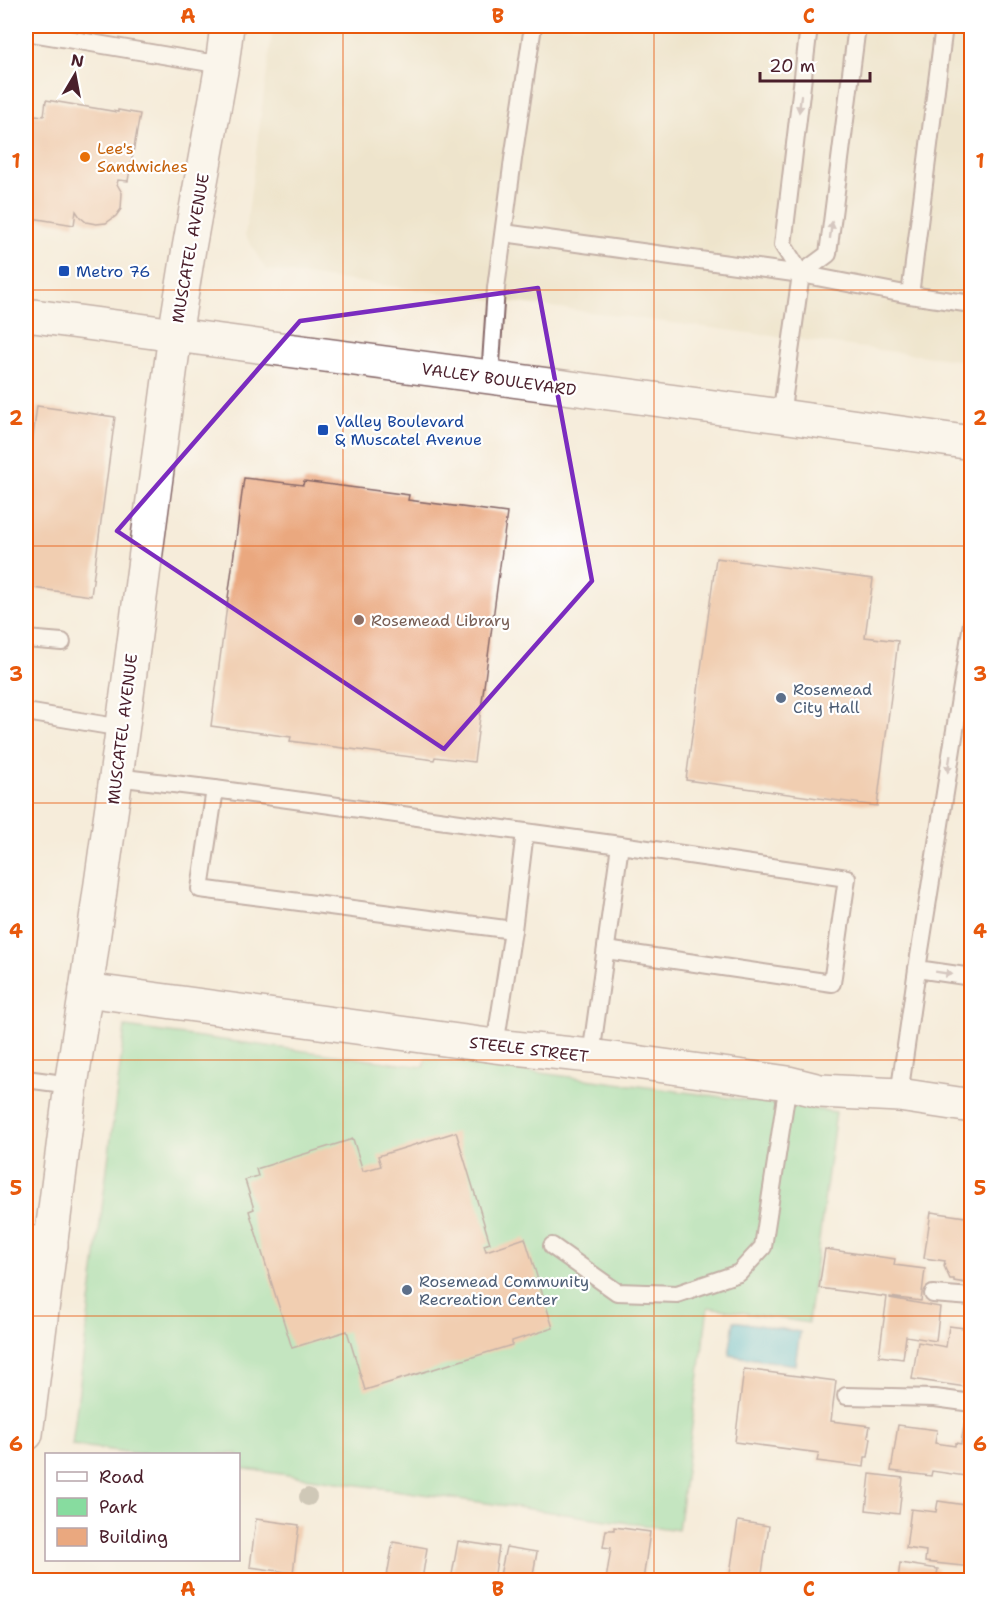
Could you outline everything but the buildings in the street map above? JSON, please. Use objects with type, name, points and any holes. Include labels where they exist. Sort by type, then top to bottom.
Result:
[{"type":"street","name":"MUSCATEL AVENUE","points":[[26,1434],[38,1243],[71,1085],[86,990],[175,335],[227,26]]},
{"type":"street","name":"VALLEY BOULEVARD","points":[[26,315],[972,443]]},
{"type":"street","name":"STEELE STREET","points":[[86,990],[495,1046],[591,1056],[788,1083],[820,1090],[899,1095],[972,1106]]},
{"type":"lane","points":[[490,378],[496,288],[533,26]]},
{"type":"lane","points":[[781,416],[801,274],[783,245],[809,26]]},
{"type":"lane","points":[[801,274],[828,254],[856,26]]},
{"type":"lane","points":[[910,295],[944,26]]},
{"type":"lane","points":[[26,32],[222,65]]},
{"type":"lane","points":[[504,233],[801,274],[910,295],[972,304]]},
{"type":"lane","points":[[899,1095],[972,623]]},
{"type":"lane","points":[[26,639],[62,642]]},
{"type":"lane","points":[[26,711],[122,728]]},
{"type":"lane","points":[[116,777],[847,878],[832,983],[606,950]]},
{"type":"lane","points":[[215,789],[200,889],[513,930]]},
{"type":"lane","points":[[495,1046],[525,832]]},
{"type":"lane","points":[[591,1056],[620,845]]},
{"type":"lane","points":[[917,969],[972,977]]},
{"type":"lane","points":[[26,1079],[71,1085]]},
{"type":"lane","points":[[552,1246],[617,1292],[677,1294],[740,1273],[763,1247],[788,1083]]},
{"type":"lane","points":[[933,1294],[972,1297]]},
{"type":"lane","points":[[846,1396],[935,1398],[972,1403]]},
{"type":"highlighted area","points":[[538,288],[592,581],[444,749],[117,531],[300,321]]},
{"type":"shaded area","points":[[273,26],[971,26],[971,362],[266,270],[245,235]]},
{"type":"green space","points":[[125,1027],[424,1067],[426,1058],[836,1112],[808,1323],[708,1307],[678,1530],[240,1468],[240,1453],[133,1453],[72,1445]]},
{"type":"water","points":[[734,1321],[800,1332],[795,1365],[729,1355]]},
{"type":"place","name":"Lee's Sandwiches","points":[[85,157]]},
{"type":"place","name":"Metro 76","points":[[64,271]]},
{"type":"place","name":"Valley Boulevard & Muscatel Avenue","points":[[323,430]]},
{"type":"place","name":"Rosemead Library","points":[[359,620]]},
{"type":"place","name":"Rosemead City Hall","points":[[781,698]]},
{"type":"place","name":"Rosemead Community Recreation Center","points":[[407,1290]]}]
